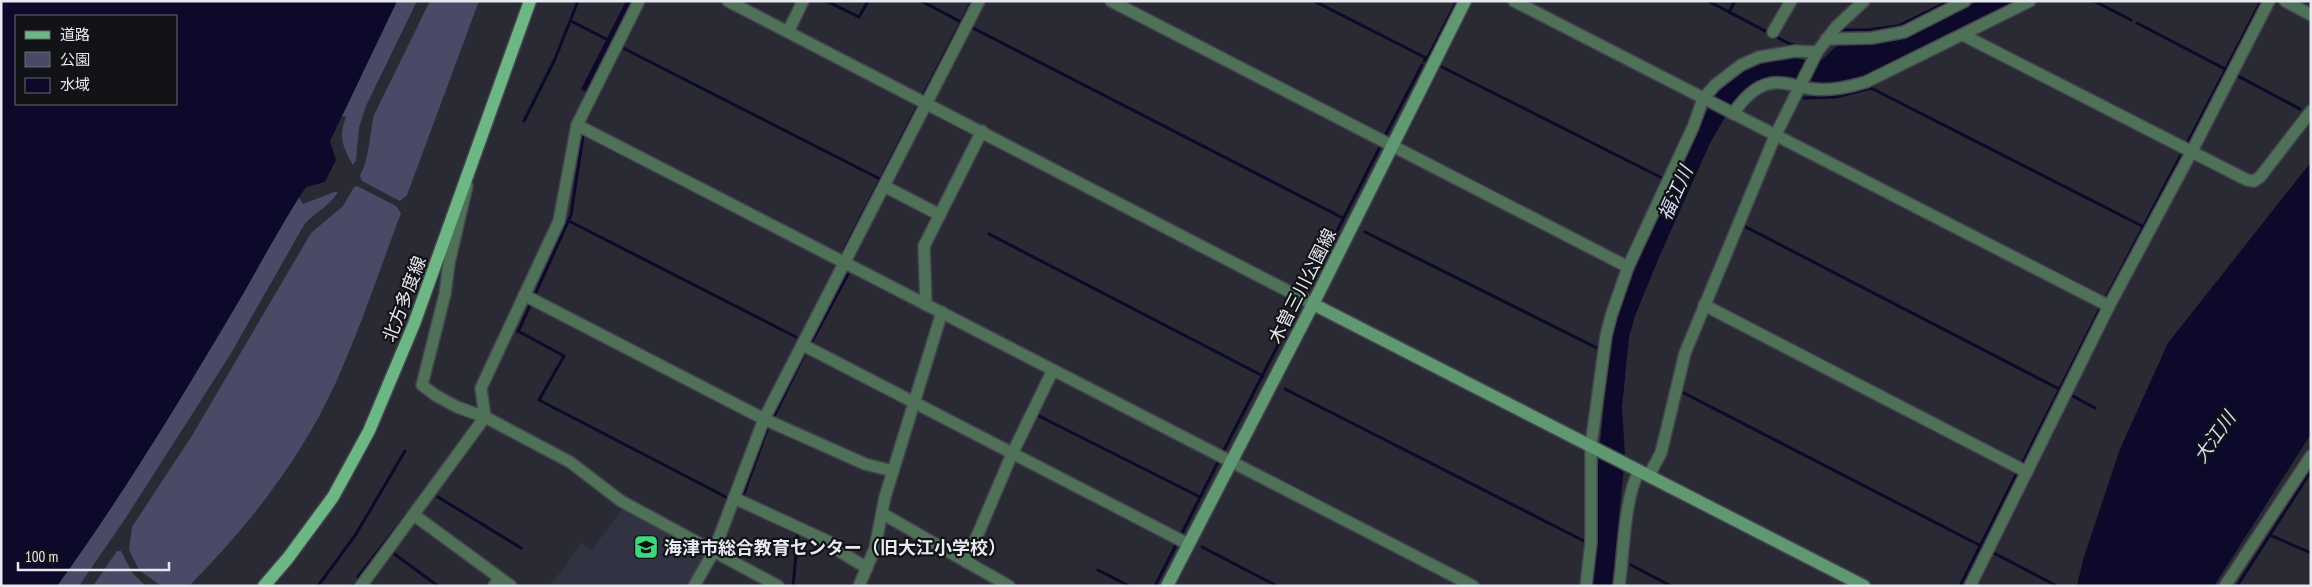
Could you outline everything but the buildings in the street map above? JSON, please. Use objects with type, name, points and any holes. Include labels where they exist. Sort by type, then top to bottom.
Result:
[{"type":"main road","name":"北方多度線","points":[[264,586],[288,558],[333,497],[369,431],[414,324],[530,1]]},
{"type":"main road","name":"木曽三川公園線","points":[[1167,586],[1313,304],[1465,1]]},
{"type":"main road","points":[[1313,304],[1864,586]]},
{"type":"street","points":[[362,585],[485,418],[481,388],[530,298],[559,221],[577,125],[639,1]]},
{"type":"street","points":[[728,1],[1313,304]]},
{"type":"street","points":[[788,32],[804,1]]},
{"type":"street","points":[[694,586],[714,550],[764,419],[979,1]]},
{"type":"street","points":[[1111,1],[1628,267]]},
{"type":"street","points":[[1514,1],[2109,306]]},
{"type":"street","points":[[1773,32],[1791,1]]},
{"type":"street","points":[[1826,39],[1871,38],[1904,32],[1965,1]]},
{"type":"street","points":[[1732,113],[1757,88],[1768,84],[1782,83],[1837,90],[1866,82],[2030,1]]},
{"type":"street","points":[[1970,586],[2109,306],[2192,151],[2268,1]]},
{"type":"street","points":[[2285,1],[2311,15]]},
{"type":"street","points":[[1619,586],[1634,481],[1639,470],[1661,453],[1685,353],[1704,305],[1775,136],[1816,53],[1826,39],[1864,2]]},
{"type":"street","points":[[1963,34],[2247,180],[2254,181],[2260,177],[2311,111]]},
{"type":"street","points":[[1586,586],[1591,542],[1592,446],[1606,336],[1628,267],[1704,100],[1726,75],[1758,57],[1795,52],[1816,53]]},
{"type":"street","points":[[577,125],[1473,586]]},
{"type":"street","points":[[926,305],[924,246],[982,132]]},
{"type":"street","points":[[468,177],[465,199],[449,263],[446,294],[422,385],[435,395],[457,407],[485,418],[570,462],[621,501],[714,550],[757,581],[778,586]]},
{"type":"street","points":[[884,186],[940,215]]},
{"type":"street","points":[[530,298],[764,419],[865,464],[893,471]]},
{"type":"street","points":[[1704,305],[2027,472]]},
{"type":"street","points":[[859,586],[875,548],[885,497],[942,312]]},
{"type":"street","points":[[802,344],[1188,544]]},
{"type":"street","points":[[966,562],[1012,454],[1053,370]]},
{"type":"street","points":[[2225,586],[2311,456]]},
{"type":"street","points":[[734,498],[834,544],[839,551],[867,568]]},
{"type":"street","points":[[883,514],[1009,586]]},
{"type":"street","points":[[414,515],[497,582],[511,586]]},
{"type":"shaded area","name":"海津市総合教育センター（旧大江小学校）","points":[[624,506],[703,550],[706,558],[700,586],[550,586],[582,543],[592,550]]},
{"type":"green space","points":[[397,1],[417,1],[366,106],[359,128],[356,160],[353,165],[343,142],[342,130],[346,117],[342,116]]},
{"type":"green space","points":[[430,1],[479,1],[407,195],[400,201],[362,181],[360,176],[368,153],[374,115]]},
{"type":"green space","points":[[357,186],[396,206],[401,213],[337,380],[308,436],[291,463],[233,539],[190,585],[161,586],[139,570],[129,550],[132,527],[193,434],[311,233],[343,206],[354,187]]},
{"type":"green space","points":[[338,192],[330,202],[304,225],[230,355],[127,516],[79,586],[57,586],[177,404],[299,197],[303,204]]},
{"type":"green space","points":[[117,551],[121,551],[133,574],[146,586],[93,586]]},
{"type":"water","points":[[1,1],[397,1],[330,141],[336,160],[325,182],[306,187],[296,202],[191,381],[104,519],[57,586],[1,586]]},
{"type":"water","points":[[626,1],[634,1],[587,93],[581,89]]},
{"type":"water","name":"福江川","points":[[1978,1],[2018,1],[1859,80],[1822,84],[1806,79],[1783,76],[1760,81],[1736,98],[1710,143],[1635,316],[1629,337],[1622,407],[1625,456],[1612,586],[1591,586],[1598,465],[1611,330],[1620,299],[1637,259],[1713,98],[1730,80],[1747,68],[1757,64],[1791,58],[1818,61],[1839,45],[1876,43],[1900,38],[1934,24]]},
{"type":"water","name":"大江川","points":[[2311,162],[2311,434],[2214,586],[2077,586],[2083,560],[2120,449],[2168,343]]},
{"type":"waterway","points":[[524,121],[555,59],[578,1]]},
{"type":"waterway","points":[[826,1],[859,17],[868,1]]},
{"type":"waterway","points":[[921,1],[961,22]]},
{"type":"waterway","points":[[923,96],[972,1]]},
{"type":"waterway","points":[[1314,1],[1430,60]]},
{"type":"waterway","points":[[1424,61],[1427,59],[1457,1]]},
{"type":"waterway","points":[[1708,1],[1790,44],[1799,46]]},
{"type":"waterway","points":[[1729,12],[1735,1]]},
{"type":"waterway","points":[[1840,30],[1867,30],[1898,26],[1949,1]]},
{"type":"waterway","points":[[2094,1],[2131,20]]},
{"type":"waterway","points":[[2187,144],[2261,1]]},
{"type":"waterway","points":[[571,21],[610,41]]},
{"type":"waterway","points":[[2137,23],[2225,69]]},
{"type":"waterway","points":[[973,28],[1343,218]]},
{"type":"waterway","points":[[621,47],[880,179]]},
{"type":"waterway","points":[[1385,136],[1422,65]]},
{"type":"waterway","name":"福江川","points":[[1442,67],[1662,178]]},
{"type":"waterway","points":[[2236,75],[2300,109]]},
{"type":"waterway","points":[[1804,98],[1836,97],[1871,88],[2142,226]]},
{"type":"waterway","points":[[844,250],[918,106]]},
{"type":"waterway","points":[[518,332],[571,215],[583,136]]},
{"type":"waterway","points":[[1315,274],[1381,145]]},
{"type":"waterway","points":[[2106,298],[2183,151]]},
{"type":"waterway","points":[[569,221],[796,337]]},
{"type":"waterway","points":[[1742,225],[2063,391]]},
{"type":"waterway","points":[[1365,232],[1597,348]]},
{"type":"waterway","points":[[989,234],[1263,376]]},
{"type":"waterway","points":[[811,343],[848,274]]},
{"type":"waterway","points":[[2022,464],[2100,309]]},
{"type":"waterway","points":[[1224,450],[1291,320]]},
{"type":"waterway","points":[[518,331],[564,356],[539,400],[726,497]]},
{"type":"waterway","points":[[773,418],[805,353]]},
{"type":"waterway","points":[[1285,389],[1584,541]]},
{"type":"waterway","points":[[1680,391],[1983,547]]},
{"type":"waterway","points":[[2071,395],[2095,408]]},
{"type":"waterway","points":[[1037,415],[1200,497]]},
{"type":"waterway","points":[[743,496],[768,427]]},
{"type":"waterway","points":[[318,586],[356,534],[405,451]]},
{"type":"waterway","points":[[1181,535],[1219,460]]},
{"type":"waterway","points":[[2237,586],[2311,471]]},
{"type":"waterway","points":[[1960,586],[2017,473]]},
{"type":"waterway","points":[[438,497],[521,548]]},
{"type":"waterway","points":[[358,577],[407,514]]},
{"type":"waterway","points":[[783,526],[798,534],[793,586]]},
{"type":"waterway","points":[[2270,535],[2311,553]]},
{"type":"waterway","points":[[1155,586],[1177,543]]},
{"type":"waterway","points":[[1202,547],[1277,586]]},
{"type":"waterway","points":[[1992,552],[2055,585]]},
{"type":"waterway","points":[[393,553],[438,586]]},
{"type":"waterway","points":[[1631,565],[1671,586]]},
{"type":"waterway","points":[[1098,570],[1129,586]]},
{"type":"place","name":"海津市総合教育センター（旧大江小学校）","points":[[646,547]]}]
